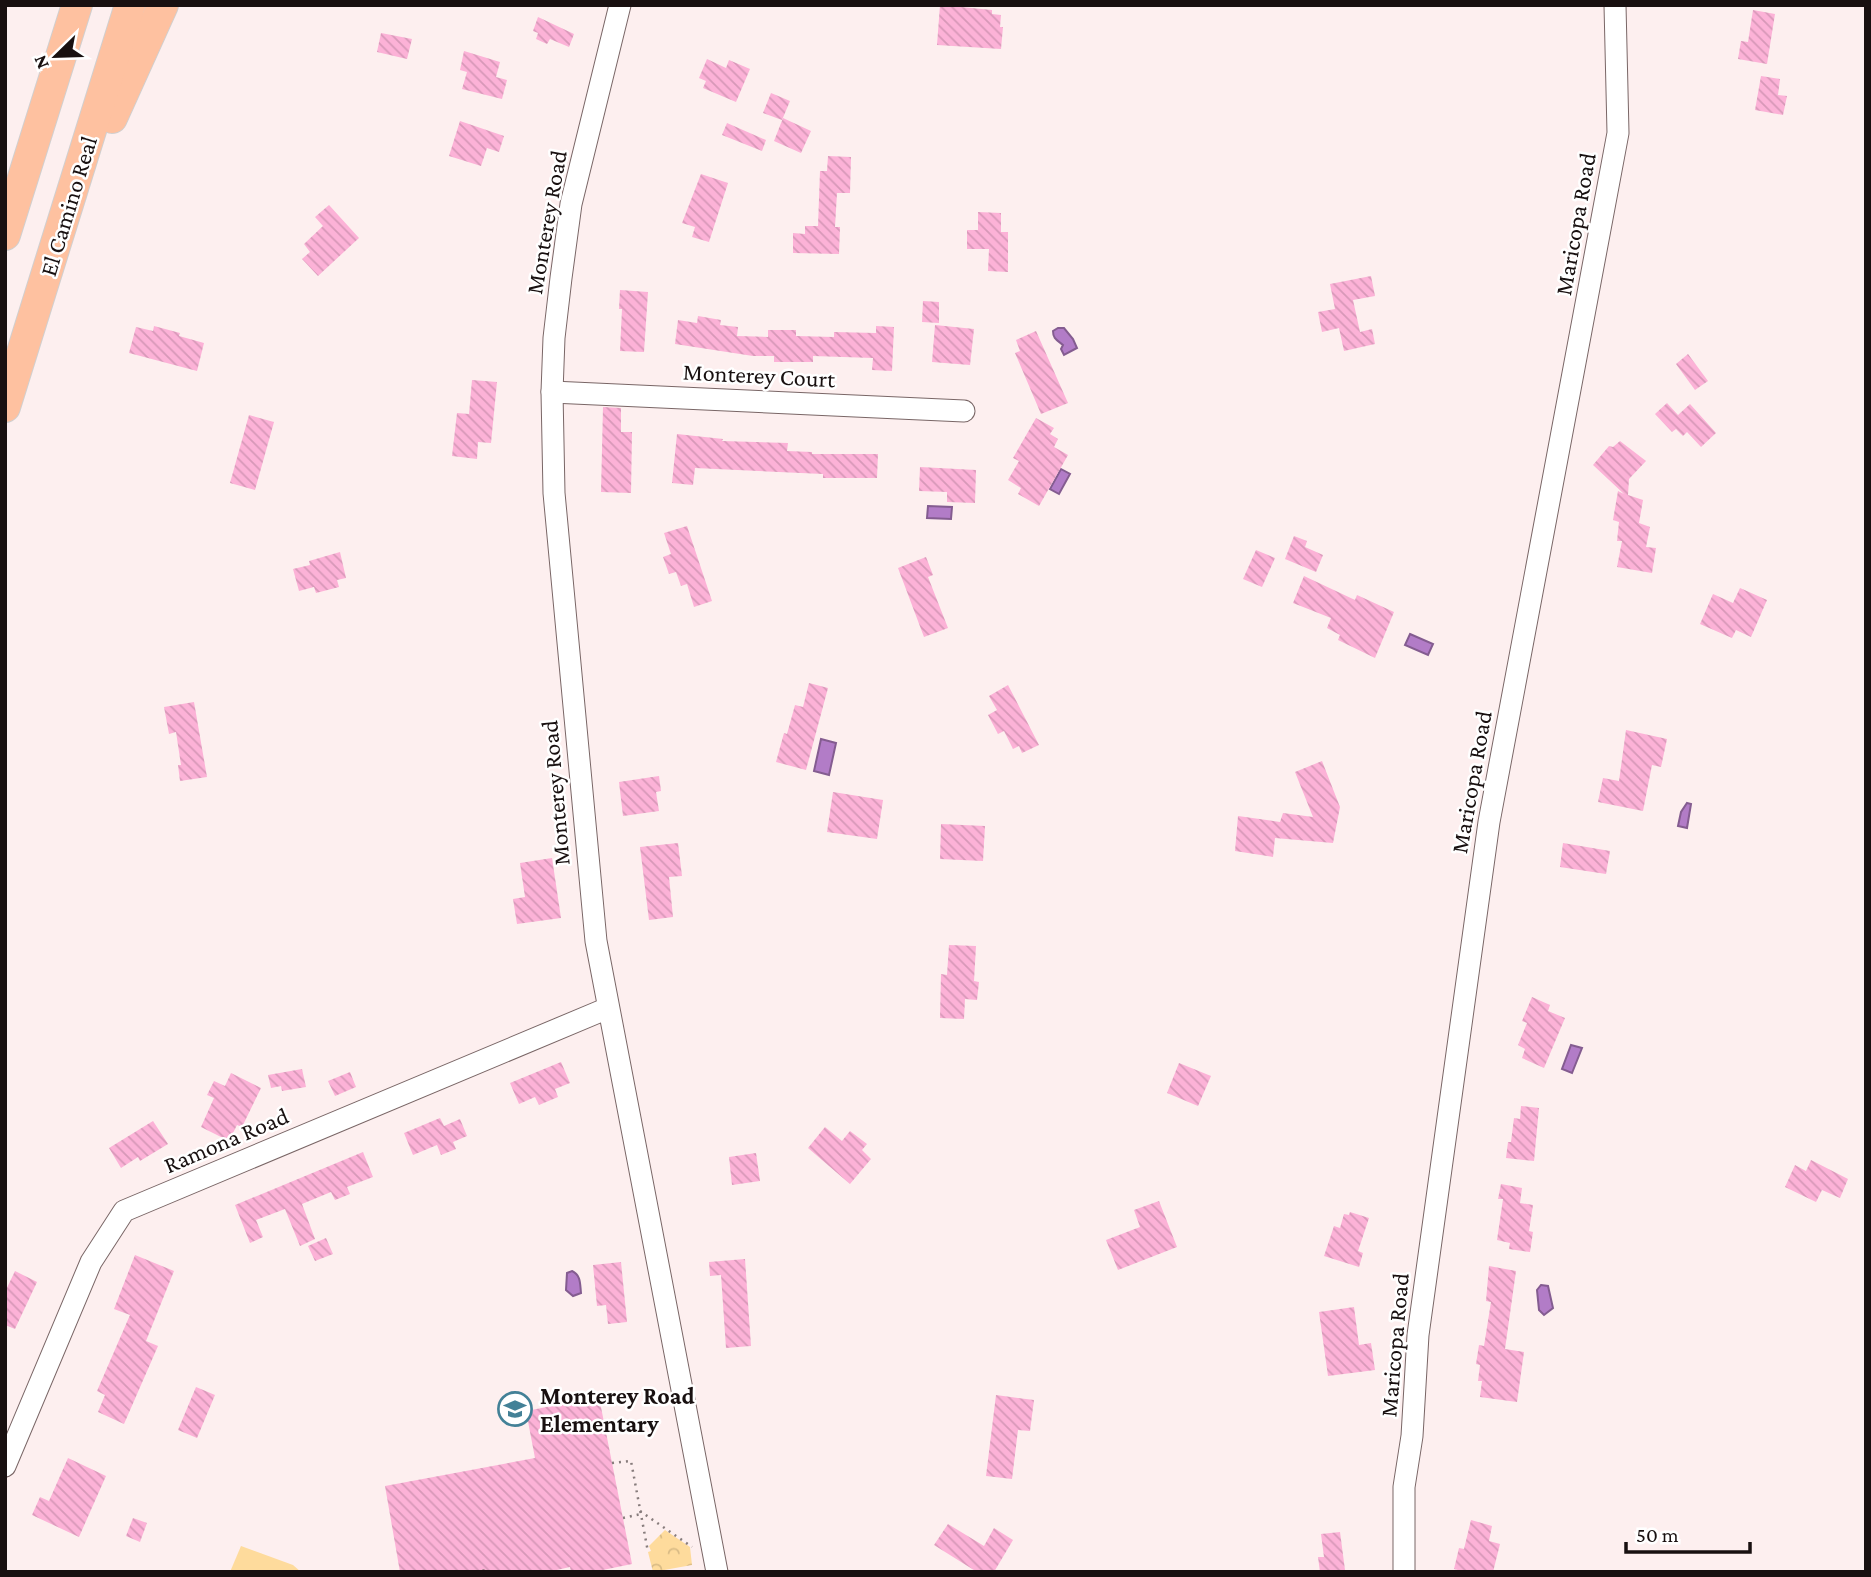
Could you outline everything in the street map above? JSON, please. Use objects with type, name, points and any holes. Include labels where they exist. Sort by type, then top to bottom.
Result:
[{"type":"highway","points":[[44,111],[63,5]]},
{"type":"highway","name":"El Camino Real","points":[[5,235],[76,5]]},
{"type":"highway","name":"El Camino Real","points":[[5,407],[130,5]]},
{"type":"highway","points":[[60,233],[163,5]]},
{"type":"street","name":"Monterey Road","points":[[620,5],[571,204],[554,338],[554,493],[596,941],[717,1572]]},
{"type":"street","name":"Maricopa Road","points":[[1404,1572],[1404,1487],[1412,1436],[1418,1335],[1487,836],[1618,133],[1615,5]]},
{"type":"street","name":"Monterey Court","points":[[552,392],[964,411]]},
{"type":"street","name":"Ramona Road","points":[[5,1466],[91,1262],[124,1211],[608,1008]]},
{"type":"path","points":[[612,1463],[631,1461],[648,1552]]},
{"type":"path","points":[[623,1518],[640,1513]]},
{"type":"path","points":[[640,1513],[694,1549]]},
{"type":"path","points":[[478,1572],[484,1569],[483,1572]]},
{"type":"green space","points":[[665,1530],[690,1547],[692,1565],[653,1572],[649,1546]]},
{"type":"green space","points":[[241,1546],[293,1565],[301,1572],[230,1572]]},
{"type":"shaded area","points":[[1058,328],[1064,328],[1077,348],[1064,355],[1061,349],[1063,345],[1053,334]]},
{"type":"shaded area","points":[[1061,469],[1070,474],[1059,494],[1050,489]]},
{"type":"shaded area","points":[[928,506],[952,507],[951,519],[927,518]]},
{"type":"shaded area","points":[[1410,634],[1433,644],[1428,655],[1405,645]]},
{"type":"shaded area","points":[[821,739],[836,743],[829,775],[814,771]]},
{"type":"shaded area","points":[[1687,803],[1691,804],[1687,828],[1678,826],[1681,812]]},
{"type":"shaded area","points":[[1571,1045],[1582,1048],[1572,1073],[1562,1069]]},
{"type":"shaded area","points":[[572,1271],[579,1277],[581,1293],[573,1296],[566,1290],[567,1273]]},
{"type":"shaded area","points":[[1541,1285],[1548,1286],[1553,1308],[1544,1315],[1539,1310],[1537,1290]]},
{"type":"building","points":[[940,5],[992,10],[992,14],[1001,15],[1001,49],[937,45]]},
{"type":"building","points":[[1753,10],[1775,14],[1767,64],[1738,59],[1741,41],[1748,42]]},
{"type":"building","points":[[538,17],[574,34],[569,47],[550,39],[547,44],[536,39],[538,33],[533,31]]},
{"type":"building","points":[[381,33],[412,39],[407,59],[377,52]]},
{"type":"building","points":[[464,51],[500,62],[496,77],[507,80],[502,99],[462,89],[467,72],[460,70]]},
{"type":"building","points":[[707,59],[726,68],[729,60],[750,69],[736,102],[703,88],[706,81],[699,78]]},
{"type":"building","points":[[1761,76],[1780,79],[1778,95],[1787,96],[1783,115],[1755,110]]},
{"type":"building","points":[[771,93],[790,101],[782,120],[763,113]]},
{"type":"building","points":[[783,118],[811,131],[801,153],[774,141]]},
{"type":"building","points":[[460,121],[504,136],[499,152],[487,148],[481,166],[449,156]]},
{"type":"building","points":[[727,123],[766,140],[762,151],[722,135]]},
{"type":"building","points":[[828,156],[851,157],[850,193],[837,193],[835,227],[840,227],[839,254],[793,253],[793,233],[805,234],[805,226],[818,226],[820,171],[827,171]]},
{"type":"building","points":[[701,174],[728,183],[709,242],[692,237],[695,227],[682,223]]},
{"type":"building","points":[[329,205],[359,238],[318,276],[302,259],[310,252],[304,244],[323,226],[315,217]]},
{"type":"building","points":[[978,212],[1001,213],[1001,232],[1008,232],[1008,272],[988,271],[989,249],[967,249],[967,230],[978,230]]},
{"type":"building","points":[[1371,276],[1375,296],[1353,300],[1360,332],[1372,329],[1375,344],[1344,351],[1339,328],[1322,332],[1318,312],[1335,309],[1330,284]]},
{"type":"building","points":[[620,290],[648,292],[644,352],[620,351]]},
{"type":"building","points":[[923,301],[939,302],[939,323],[922,322]]},
{"type":"building","points":[[698,316],[721,320],[720,325],[738,327],[737,336],[768,337],[768,330],[796,330],[796,336],[834,337],[834,332],[876,333],[876,326],[894,327],[892,371],[872,370],[873,358],[813,356],[813,362],[774,362],[774,356],[753,356],[675,344],[678,320],[697,323]]},
{"type":"building","points":[[935,325],[974,329],[970,365],[932,362]]},
{"type":"building","points":[[154,326],[204,343],[197,371],[129,353],[136,327],[153,331]]},
{"type":"building","points":[[1036,331],[1068,403],[1041,414],[1015,353],[1020,351],[1016,340]]},
{"type":"building","points":[[1688,354],[1708,381],[1695,390],[1676,364]]},
{"type":"building","points":[[472,380],[497,382],[491,443],[478,442],[477,459],[452,456],[457,413],[469,414]]},
{"type":"building","points":[[1667,403],[1678,415],[1690,404],[1716,433],[1701,447],[1687,432],[1683,436],[1676,429],[1672,432],[1655,414]]},
{"type":"building","points":[[603,407],[621,408],[621,432],[632,432],[631,493],[601,492]]},
{"type":"building","points":[[249,415],[274,422],[255,490],[230,483]]},
{"type":"building","points":[[1036,418],[1054,428],[1050,434],[1058,439],[1054,447],[1068,455],[1039,506],[1018,494],[1021,488],[1008,480],[1019,461],[1013,458]]},
{"type":"building","points":[[677,434],[723,439],[722,441],[788,443],[787,451],[812,454],[878,454],[877,478],[823,478],[823,474],[695,468],[693,485],[672,483]]},
{"type":"building","points":[[1620,441],[1646,461],[1629,479],[1628,495],[1643,500],[1639,523],[1650,527],[1646,547],[1656,548],[1652,573],[1617,567],[1622,541],[1617,541],[1619,522],[1613,520],[1618,491],[1624,494],[1593,465],[1609,446],[1613,447]]},
{"type":"building","points":[[920,467],[976,470],[975,503],[947,502],[947,492],[919,491]]},
{"type":"building","points":[[687,526],[712,601],[694,607],[687,584],[681,586],[676,572],[669,574],[663,557],[671,554],[664,533]]},
{"type":"building","points":[[1294,536],[1307,541],[1305,547],[1323,555],[1316,572],[1285,559]]},
{"type":"building","points":[[1256,550],[1275,558],[1262,587],[1243,579]]},
{"type":"building","points":[[340,552],[346,578],[337,580],[339,587],[316,593],[314,587],[299,591],[293,569]]},
{"type":"building","points":[[926,557],[933,575],[928,577],[948,628],[924,637],[898,568]]},
{"type":"building","points":[[1304,576],[1355,600],[1357,595],[1394,612],[1375,658],[1338,640],[1340,635],[1327,628],[1331,618],[1293,603]]},
{"type":"building","points":[[1740,588],[1767,600],[1751,637],[1736,630],[1732,638],[1700,624],[1713,594],[1733,603]]},
{"type":"building","points":[[809,683],[828,688],[806,770],[776,762],[795,705],[803,707]]},
{"type":"building","points":[[1008,685],[1039,745],[1022,753],[1019,746],[1013,749],[1004,731],[998,734],[988,715],[997,710],[989,696]]},
{"type":"building","points":[[194,702],[207,777],[180,781],[178,765],[181,765],[176,732],[169,734],[164,707]]},
{"type":"building","points":[[1626,730],[1667,739],[1661,767],[1652,765],[1643,811],[1598,802],[1603,778],[1619,781]]},
{"type":"building","points":[[1322,761],[1340,807],[1333,843],[1275,838],[1273,857],[1235,851],[1238,816],[1280,822],[1283,813],[1313,817],[1295,772]]},
{"type":"building","points":[[659,776],[661,791],[656,792],[659,811],[623,816],[619,782]]},
{"type":"building","points":[[833,792],[883,800],[877,839],[827,832]]},
{"type":"building","points":[[941,824],[985,826],[983,861],[940,859]]},
{"type":"building","points":[[678,843],[682,876],[669,877],[673,917],[649,920],[640,847]]},
{"type":"building","points":[[1563,843],[1610,851],[1606,874],[1560,867]]},
{"type":"building","points":[[552,858],[561,918],[517,924],[513,899],[525,897],[520,863]]},
{"type":"building","points":[[949,945],[976,946],[974,981],[979,982],[977,1000],[965,999],[964,1019],[940,1018],[941,974],[947,975]]},
{"type":"building","points":[[1532,997],[1550,1005],[1548,1011],[1565,1018],[1544,1068],[1522,1058],[1525,1049],[1518,1045],[1527,1023],[1522,1021]]},
{"type":"building","points":[[561,1062],[570,1083],[555,1089],[558,1097],[539,1105],[535,1097],[519,1104],[510,1083]]},
{"type":"building","points":[[1179,1063],[1211,1076],[1198,1106],[1167,1093]]},
{"type":"building","points":[[302,1069],[306,1087],[282,1091],[281,1086],[271,1088],[268,1075]]},
{"type":"building","points":[[350,1072],[356,1087],[335,1096],[328,1081]]},
{"type":"building","points":[[231,1073],[261,1088],[242,1127],[237,1125],[229,1141],[201,1127],[214,1098],[207,1095],[214,1081],[225,1086]]},
{"type":"building","points":[[1521,1106],[1539,1108],[1534,1161],[1506,1158],[1514,1118],[1520,1119]]},
{"type":"building","points":[[440,1118],[444,1126],[460,1119],[467,1136],[453,1142],[456,1149],[441,1155],[437,1145],[413,1155],[404,1133]]},
{"type":"building","points":[[153,1121],[168,1144],[140,1161],[138,1157],[121,1168],[109,1148]]},
{"type":"building","points":[[825,1127],[842,1141],[850,1131],[867,1144],[862,1150],[871,1159],[850,1184],[808,1148]]},
{"type":"building","points":[[363,1152],[373,1177],[347,1187],[350,1194],[335,1200],[331,1192],[302,1204],[315,1239],[300,1246],[285,1209],[256,1220],[263,1237],[250,1243],[235,1205]]},
{"type":"building","points":[[756,1153],[760,1181],[732,1185],[729,1157]]},
{"type":"building","points":[[1811,1160],[1848,1179],[1840,1198],[1822,1190],[1816,1202],[1785,1187],[1795,1165],[1806,1171]]},
{"type":"building","points":[[1501,1184],[1522,1188],[1520,1203],[1533,1205],[1529,1231],[1533,1232],[1530,1252],[1509,1249],[1510,1243],[1497,1240],[1503,1199],[1498,1199]]},
{"type":"building","points":[[1159,1201],[1177,1247],[1118,1270],[1106,1240],[1140,1227],[1134,1210]]},
{"type":"building","points":[[1350,1212],[1369,1218],[1358,1251],[1363,1253],[1359,1267],[1324,1256],[1334,1226],[1340,1228],[1344,1214],[1349,1215]]},
{"type":"building","points":[[326,1238],[333,1254],[315,1261],[308,1246]]},
{"type":"building","points":[[135,1255],[174,1271],[146,1341],[158,1346],[124,1424],[98,1412],[105,1395],[97,1391],[130,1315],[114,1309]]},
{"type":"building","points":[[745,1259],[751,1346],[726,1348],[721,1275],[710,1276],[709,1262]]},
{"type":"building","points":[[621,1262],[627,1322],[608,1324],[606,1305],[597,1306],[593,1265]]},
{"type":"building","points":[[1489,1266],[1516,1271],[1505,1349],[1524,1352],[1517,1402],[1480,1397],[1482,1381],[1478,1381],[1480,1365],[1476,1364],[1479,1345],[1484,1346],[1491,1302],[1486,1301]]},
{"type":"building","points":[[15,1271],[37,1282],[15,1329],[5,1325],[5,1292]]},
{"type":"building","points":[[1354,1307],[1359,1345],[1371,1343],[1375,1370],[1328,1376],[1319,1312]]},
{"type":"building","points":[[196,1387],[215,1395],[197,1438],[178,1430]]},
{"type":"building","points":[[996,1395],[1034,1400],[1030,1431],[1018,1430],[1012,1479],[986,1476]]},
{"type":"building","points":[[599,1397],[632,1564],[593,1572],[571,1572],[570,1567],[548,1572],[400,1572],[385,1486],[535,1458],[526,1411]]},
{"type":"building","points":[[68,1458],[106,1476],[79,1537],[32,1515],[40,1497],[49,1501]]},
{"type":"building","points":[[133,1518],[147,1523],[140,1542],[126,1536]]},
{"type":"building","points":[[1471,1520],[1492,1526],[1489,1541],[1500,1544],[1493,1572],[1465,1572],[1454,1569],[1459,1548],[1464,1549]]},
{"type":"building","points":[[948,1524],[984,1546],[994,1528],[1013,1540],[994,1572],[977,1572],[934,1545]]},
{"type":"building","points":[[1340,1532],[1345,1570],[1320,1572],[1318,1557],[1324,1557],[1321,1534]]},
{"type":"place","name":"Monterey Road Elementary","points":[[515,1409]]}]
